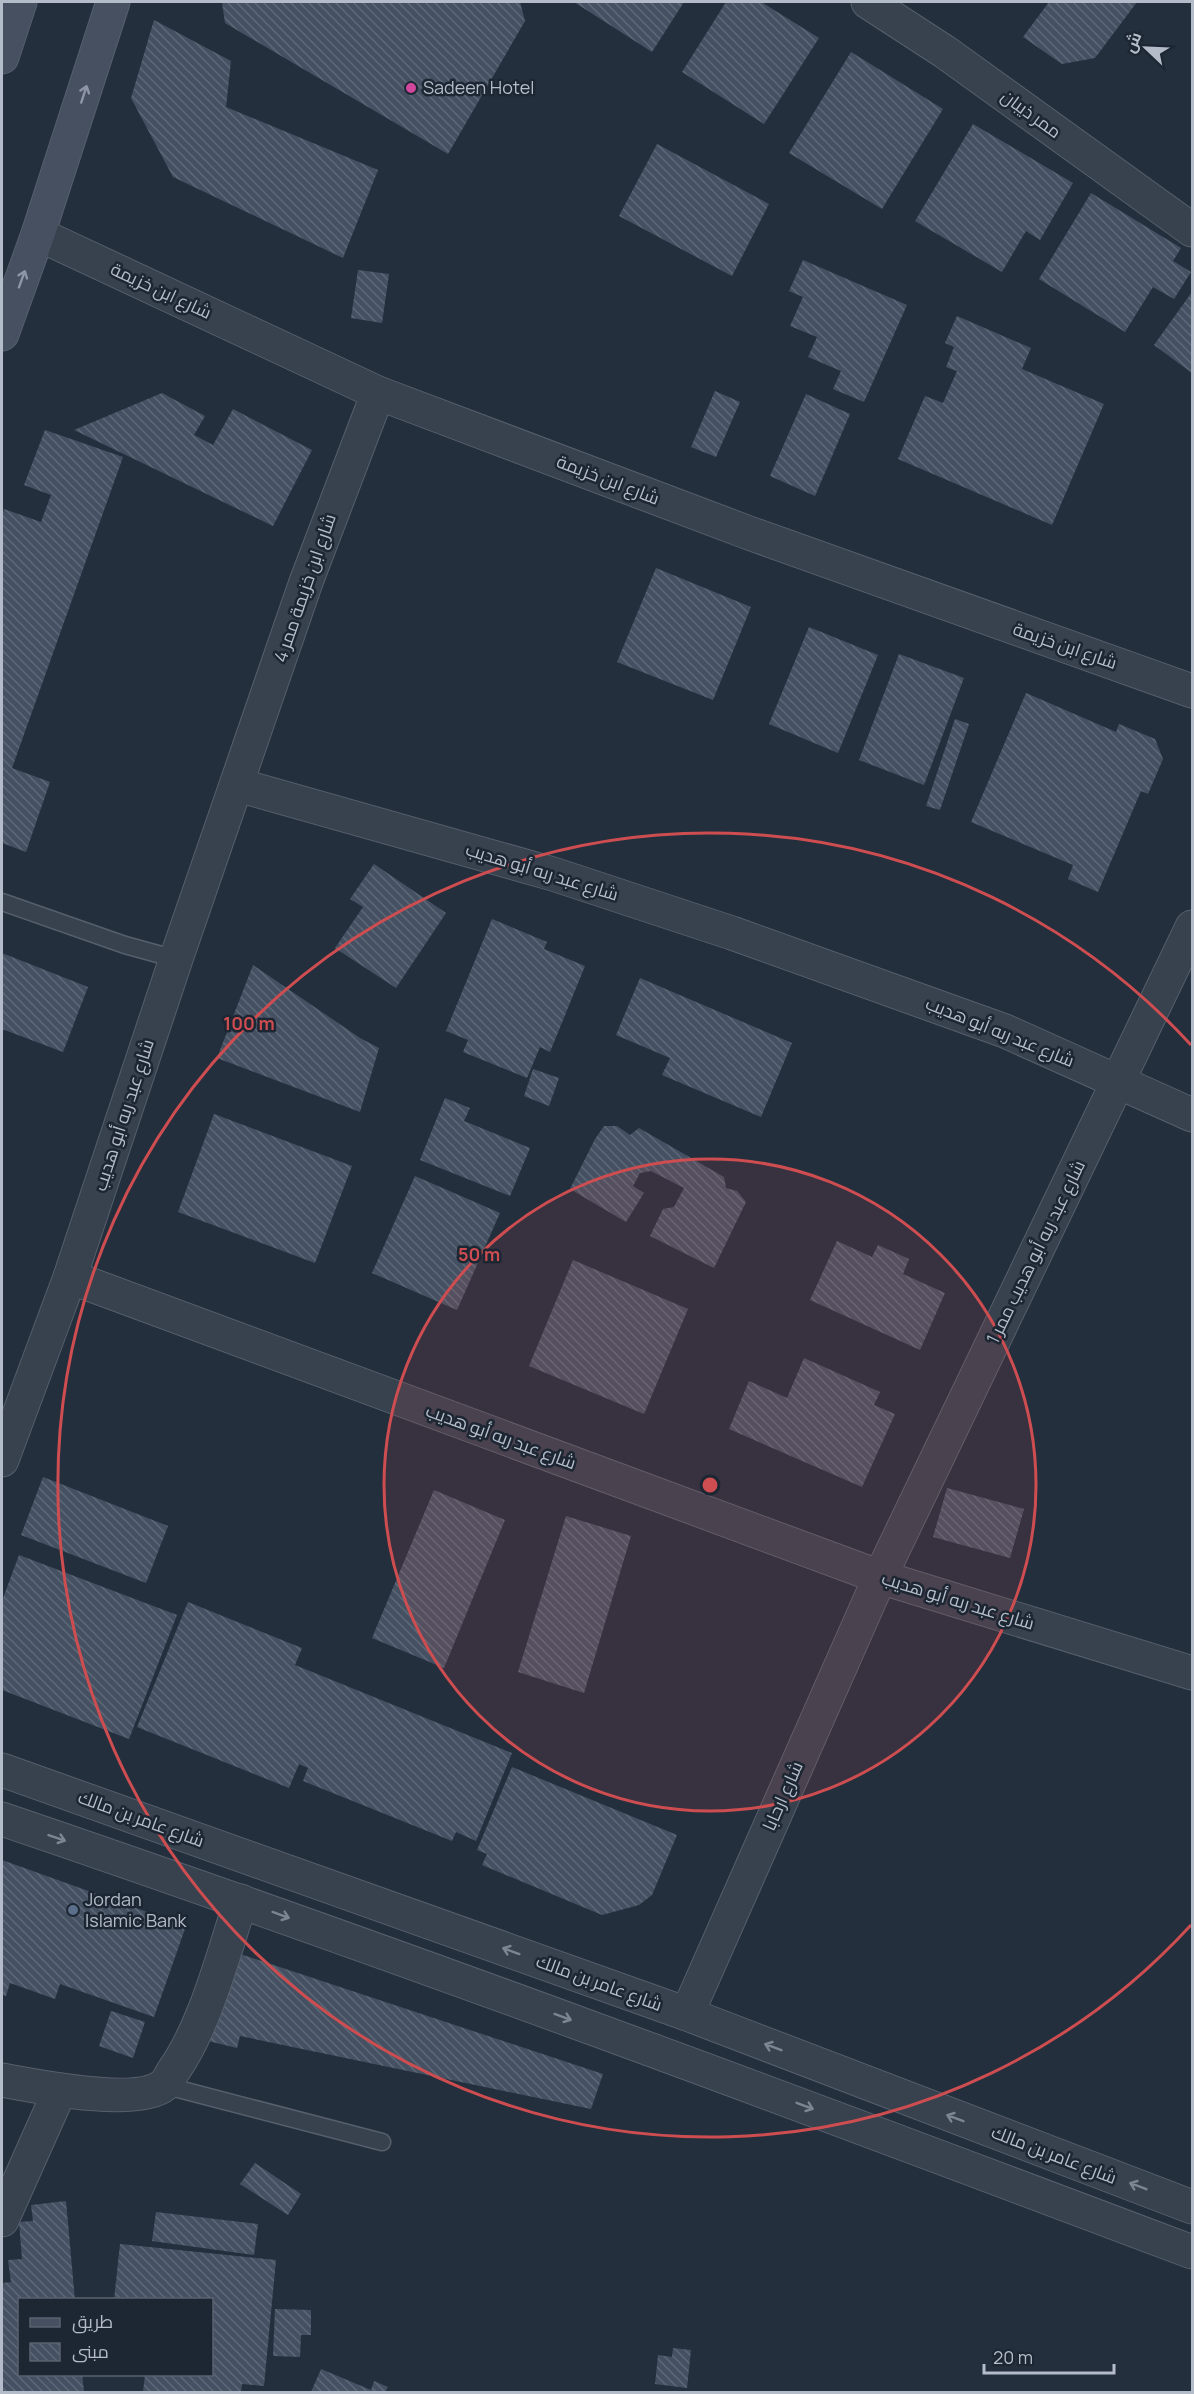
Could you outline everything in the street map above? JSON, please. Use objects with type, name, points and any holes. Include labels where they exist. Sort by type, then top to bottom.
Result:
[{"type":"main road","points":[[2,57],[20,2]]},
{"type":"main road","points":[[2,334],[38,234],[114,2]]},
{"type":"street","name":"ممر ذيبان","points":[[868,2],[945,52],[1192,230]]},
{"type":"street","name":"شارع ابن خزيمة","points":[[38,234],[378,393],[749,533],[1192,691]]},
{"type":"street","name":"شارع ابن خزيمة ممر 4","points":[[238,785],[306,582],[378,393]]},
{"type":"street","name":"شارع عبد ربه أبو هديب","points":[[1192,1115],[1005,1031],[732,933],[553,874],[238,785],[176,959],[70,1278],[880,1577],[1192,1673]]},
{"type":"street","name":"شارع عبد ربه أبو هديب ممر 1","points":[[880,1577],[1192,927]]},
{"type":"street","points":[[2,1460],[70,1278]]},
{"type":"street","name":"شارع ارحابا","points":[[687,2014],[880,1577]]},
{"type":"street","name":"شارع عامر بن مالك","points":[[2,1770],[687,2014],[1192,2207]]},
{"type":"street","points":[[2,1819],[241,1901],[640,2044],[1192,2252]]},
{"type":"street","points":[[2,2080],[60,2090],[117,2094],[142,2094],[163,2085],[186,2053],[213,1986],[241,1901]]},
{"type":"street","points":[[2,2220],[60,2090]]},
{"type":"lane","points":[[2,902],[125,945],[176,959]]},
{"type":"lane","points":[[163,2085],[381,2142]]},
{"type":"building","name":"Sadeen Hotel","points":[[222,2],[520,2],[525,21],[448,154],[225,23]]},
{"type":"building","points":[[574,2],[684,2],[652,52]]},
{"type":"building","points":[[726,2],[761,2],[819,38],[764,124],[682,72]]},
{"type":"building","points":[[1049,2],[1137,2],[1095,58],[1062,64],[1023,37]]},
{"type":"building","points":[[154,20],[231,61],[226,107],[378,170],[343,258],[173,177],[131,98]]},
{"type":"building","points":[[851,52],[943,109],[882,209],[789,153]]},
{"type":"building","points":[[973,124],[1073,183],[1040,240],[1026,231],[1002,272],[915,221]]},
{"type":"building","points":[[657,144],[769,204],[732,276],[619,216]]},
{"type":"building","points":[[1091,193],[1181,248],[1173,261],[1191,272],[1174,299],[1153,287],[1125,332],[1039,279]]},
{"type":"building","points":[[803,260],[907,305],[864,402],[833,389],[841,371],[808,357],[817,337],[790,326],[803,297],[789,291]]},
{"type":"building","points":[[358,270],[389,274],[382,323],[351,318]]},
{"type":"building","points":[[1192,292],[1192,373],[1154,345]]},
{"type":"building","points":[[957,316],[1031,348],[1022,369],[1104,404],[1052,525],[898,459],[925,396],[943,403],[957,371],[946,367],[954,347],[945,343]]},
{"type":"building","points":[[715,391],[740,402],[716,457],[691,447]]},
{"type":"building","points":[[162,393],[205,416],[194,435],[213,445],[233,409],[312,450],[273,526],[74,430]]},
{"type":"building","points":[[806,394],[850,414],[815,496],[770,476]]},
{"type":"building","points":[[45,430],[123,457],[12,768],[50,782],[26,852],[2,843],[2,516],[4,509],[41,522],[51,495],[24,485]]},
{"type":"building","points":[[656,568],[751,607],[713,700],[617,662]]},
{"type":"building","points":[[809,627],[878,655],[838,753],[769,724]]},
{"type":"building","points":[[899,654],[964,678],[924,785],[859,760]]},
{"type":"building","points":[[1026,693],[1116,732],[1119,724],[1155,739],[1163,759],[1148,794],[1141,791],[1098,892],[1068,879],[1073,865],[971,822]]},
{"type":"building","points":[[955,719],[969,724],[940,810],[926,806]]},
{"type":"building","points":[[374,864],[446,913],[396,988],[335,948],[363,907],[350,899]]},
{"type":"building","points":[[492,919],[547,942],[544,949],[585,966],[550,1052],[540,1047],[527,1078],[463,1052],[468,1040],[446,1031]]},
{"type":"building","points":[[2,953],[88,987],[63,1052],[2,1029]]},
{"type":"building","points":[[253,965],[360,1038],[379,1048],[360,1112],[217,1058]]},
{"type":"building","points":[[640,978],[792,1043],[761,1117],[662,1075],[670,1058],[616,1035]]},
{"type":"building","points":[[533,1069],[559,1078],[549,1106],[524,1096]]},
{"type":"building","points":[[445,1098],[470,1108],[464,1121],[530,1148],[510,1196],[420,1160]]},
{"type":"building","points":[[214,1114],[352,1166],[315,1263],[178,1212]]},
{"type":"building","points":[[604,1126],[617,1126],[630,1135],[639,1128],[724,1177],[726,1188],[737,1191],[746,1202],[714,1268],[650,1236],[663,1209],[674,1207],[684,1188],[651,1171],[640,1173],[633,1186],[644,1193],[626,1222],[570,1189]]},
{"type":"building","points":[[415,1176],[500,1213],[457,1310],[372,1273]]},
{"type":"building","points":[[837,1241],[872,1257],[878,1245],[909,1259],[903,1274],[945,1293],[920,1350],[810,1300]]},
{"type":"building","points":[[573,1260],[688,1309],[644,1414],[529,1366]]},
{"type":"building","points":[[804,1358],[880,1392],[874,1405],[895,1414],[862,1487],[729,1429],[749,1381],[787,1398]]},
{"type":"building","points":[[43,1477],[168,1526],[146,1583],[21,1535]]},
{"type":"building","points":[[947,1488],[1024,1509],[1010,1558],[933,1537]]},
{"type":"building","points":[[434,1490],[505,1520],[444,1668],[372,1638]]},
{"type":"building","points":[[566,1516],[631,1536],[584,1693],[518,1672]]},
{"type":"building","points":[[19,1555],[177,1615],[129,1739],[2,1690],[2,1601]]},
{"type":"building","points":[[188,1602],[302,1648],[295,1665],[512,1753],[476,1841],[456,1832],[452,1841],[303,1781],[308,1768],[299,1764],[289,1788],[137,1727]]},
{"type":"building","points":[[512,1767],[677,1835],[652,1895],[639,1905],[602,1915],[482,1865],[487,1854],[477,1850]]},
{"type":"building","points":[[2,1860],[186,1926],[154,2017],[60,1984],[55,1999],[10,1983],[6,1996],[2,1995]]},
{"type":"building","points":[[234,1952],[603,2074],[591,2109],[240,2036],[237,2048],[204,2040]]},
{"type":"building","points":[[111,2011],[145,2022],[133,2058],[99,2046]]},
{"type":"building","points":[[255,2163],[301,2194],[288,2215],[240,2184]]},
{"type":"building","points":[[66,2201],[75,2298],[18,2298],[18,2376],[82,2376],[84,2392],[2,2392],[2,2283],[11,2282],[8,2260],[22,2259],[19,2222],[33,2221],[31,2205]]},
{"type":"building","points":[[156,2212],[258,2224],[254,2255],[152,2241]]},
{"type":"building","points":[[120,2244],[276,2260],[264,2386],[242,2384],[241,2392],[143,2392],[145,2376],[213,2376],[213,2298],[114,2298]]},
{"type":"building","points":[[275,2309],[311,2310],[311,2335],[301,2335],[300,2357],[273,2356]]},
{"type":"building","points":[[673,2348],[691,2350],[687,2388],[655,2384],[658,2355],[672,2357]]},
{"type":"building","points":[[321,2369],[371,2390],[374,2381],[388,2387],[385,2392],[311,2392]]},
{"type":"place","name":"Sadeen Hotel","points":[[411,88]]},
{"type":"place","name":"Jordan Islamic Bank","points":[[73,1910]]}]
